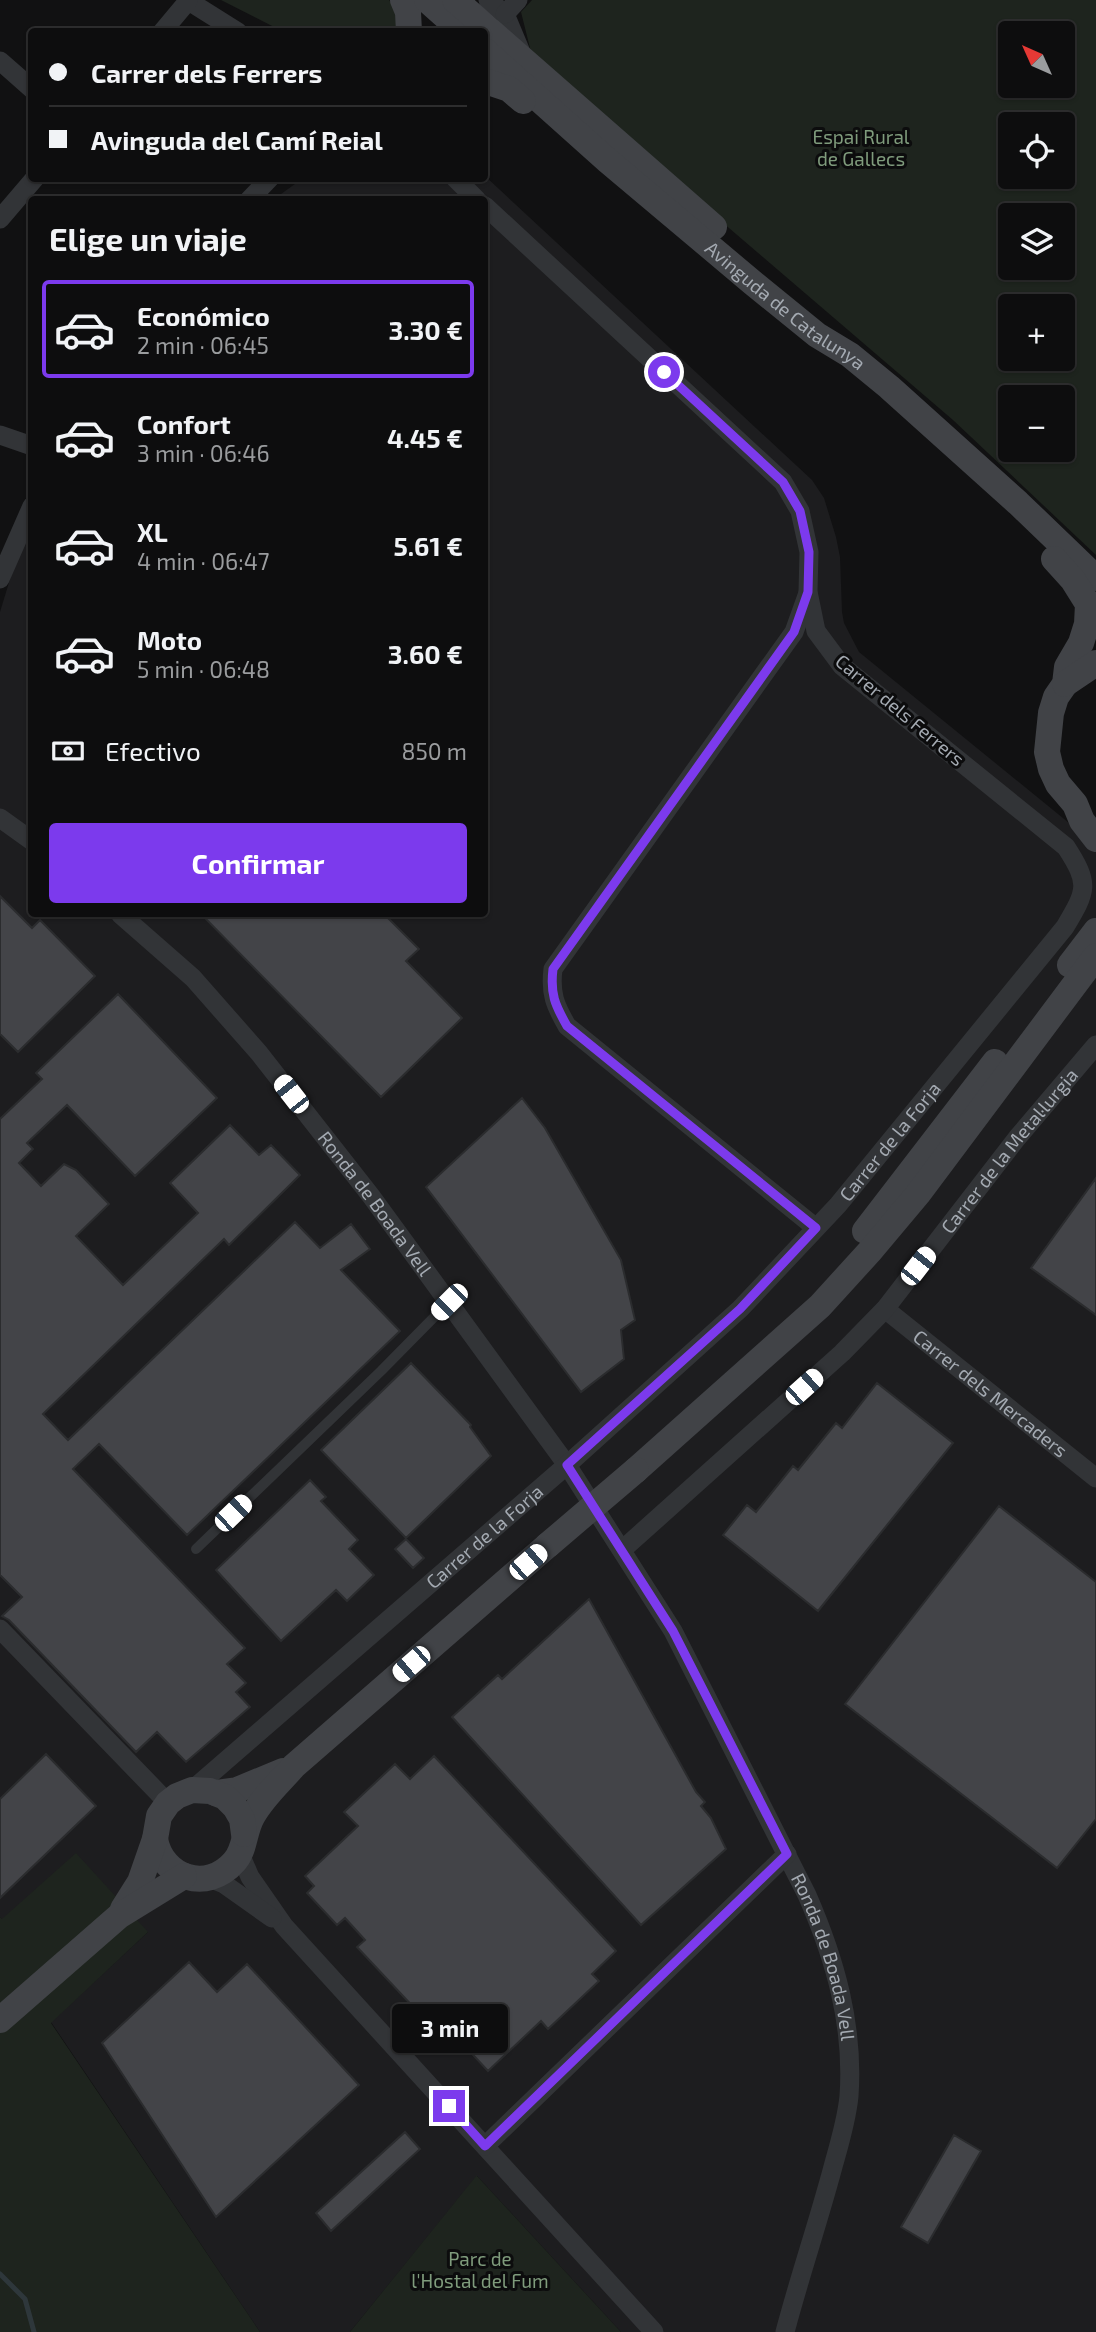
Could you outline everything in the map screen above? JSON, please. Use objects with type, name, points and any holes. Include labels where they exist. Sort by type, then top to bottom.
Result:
[{"type":"street","points":[[403,0],[408,12],[409,28]]},
{"type":"street","name":"Avinguda de Catalunya","points":[[427,0],[456,25]]},
{"type":"street","points":[[440,0],[452,10],[456,25]]},
{"type":"street","name":"Avinguda de Catalunya","points":[[488,0],[511,7],[524,61]]},
{"type":"street","points":[[165,28],[188,1],[232,28]]},
{"type":"street","points":[[488,41],[617,154],[670,188]]},
{"type":"street","name":"Avinguda de Catalunya","points":[[488,42],[524,61],[826,325],[850,355]]},
{"type":"street","name":"Avinguda de Catalunya","points":[[488,54],[608,161],[753,283],[817,335],[850,355]]},
{"type":"street","points":[[0,61],[28,86]]},
{"type":"street","points":[[488,81],[509,89],[690,244],[753,283]]},
{"type":"street","points":[[0,219],[32,182]]},
{"type":"street","points":[[253,196],[266,182]]},
{"type":"street","points":[[459,182],[473,196]]},
{"type":"street","name":"Carrer dels Ferrers","points":[[488,209],[783,482],[800,511],[807,542],[808,592],[816,631],[842,666],[1066,847],[1082,870],[1083,884]]},
{"type":"street","points":[[850,355],[1018,503],[1096,578]]},
{"type":"street","points":[[889,387],[904,415],[1049,553],[1073,580],[1088,604],[1087,624],[1081,643],[1067,667],[1065,684]]},
{"type":"street","points":[[0,435],[28,445]]},
{"type":"street","points":[[1018,503],[1077,542],[1096,561]]},
{"type":"street","points":[[1,570],[28,514]]},
{"type":"street","points":[[808,592],[794,632],[553,969],[551,990],[567,1026],[816,1228]]},
{"type":"street","points":[[1096,663],[1065,684],[1056,698],[1051,713],[1047,752],[1058,784],[1085,808],[1082,821],[1096,839]]},
{"type":"street","points":[[0,818],[28,838]]},
{"type":"street","name":"Carrer de la Forja","points":[[204,1792],[740,1309],[838,1205],[1065,927],[1078,905],[1083,884]]},
{"type":"street","name":"Ronda de Boada Vell","points":[[123,917],[193,978],[259,1053],[371,1196],[567,1465],[673,1631],[787,1854],[826,1937],[838,1975],[845,2014],[849,2053],[849,2097],[827,2191],[785,2332]]},
{"type":"street","points":[[768,1353],[1096,931]]},
{"type":"street","points":[[4,2016],[119,1916],[196,1877],[223,1872],[235,1862],[260,1804],[294,1766],[636,1470],[820,1306],[918,1195],[1096,956]]},
{"type":"street","name":"Carrer de la Metal·lurgia","points":[[622,1550],[842,1353],[885,1309],[1017,1138],[1096,1045]]},
{"type":"street","name":"Carrer dels Mercaders","points":[[885,1309],[1096,1478]]},
{"type":"street","points":[[0,1629],[168,1803]]},
{"type":"street","points":[[119,1916],[139,1882],[155,1839],[159,1816],[168,1803],[177,1796],[237,1790],[294,1766]]},
{"type":"street","points":[[204,1792],[225,1797],[235,1807],[242,1819],[242,1844],[250,1877],[285,1926],[654,2332]]},
{"type":"street","points":[[155,1839],[161,1857],[168,1866],[224,1884],[285,1926]]},
{"type":"street","points":[[485,2146],[787,1854]]},
{"type":"lane","points":[[196,1549],[449,1302]]},
{"type":"shaded area","points":[[488,179],[812,480],[824,498],[836,537],[840,557],[844,623],[859,652],[1096,845],[1096,2332],[621,2332],[477,2176],[350,2332],[260,2332],[51,2022],[148,1932],[0,1917],[0,612],[14,566],[28,536],[28,917],[488,917],[488,196],[278,196],[298,182],[488,182]]},
{"type":"green space","points":[[221,0],[389,0],[401,15],[399,28],[276,28]]},
{"type":"green space","name":"Espai Rural de Gallecs","points":[[532,0],[1096,0],[1096,555],[953,420],[533,60],[521,12]]},
{"type":"green space","points":[[76,1853],[148,1932],[51,2023],[260,2332],[0,2332],[0,1917],[2,1919]]},
{"type":"green space","name":"Parc de l'Hostal del Fum","points":[[477,2176],[621,2332],[350,2332]]},
{"type":"building","points":[[0,896],[32,928],[40,920],[95,976],[18,1052],[0,1034]]},
{"type":"building","points":[[204,917],[387,917],[419,949],[406,961],[462,1018],[381,1097]]},
{"type":"building","points":[[118,994],[217,1098],[135,1176],[67,1105],[27,1143],[33,1149],[19,1163],[41,1186],[64,1164],[76,1170],[109,1204],[76,1236],[123,1285],[198,1213],[170,1183],[230,1125],[259,1155],[271,1145],[300,1175],[229,1245],[224,1239],[43,1414],[68,1440],[295,1222],[320,1248],[351,1224],[370,1249],[341,1270],[400,1331],[187,1535],[99,1444],[73,1469],[245,1648],[227,1664],[246,1683],[236,1692],[250,1707],[186,1762],[157,1732],[136,1752],[9,1620],[2,1616],[22,1597],[0,1575],[0,1119],[42,1079],[36,1073]]},
{"type":"building","points":[[522,1098],[545,1128],[621,1260],[635,1320],[621,1330],[624,1359],[581,1392],[426,1187]]},
{"type":"building","points":[[1096,1178],[1096,1315],[1031,1268]]},
{"type":"building","points":[[411,1363],[471,1425],[491,1456],[406,1538],[321,1450]]},
{"type":"building","points":[[877,1383],[953,1443],[818,1611],[723,1535],[747,1505],[756,1512],[793,1466],[798,1470],[836,1423],[842,1428]]},
{"type":"building","points":[[310,1480],[326,1497],[321,1501],[358,1540],[349,1549],[374,1575],[347,1601],[336,1590],[281,1641],[216,1570]]},
{"type":"building","points":[[999,1506],[1096,1582],[1096,1819],[1057,1868],[845,1704]]},
{"type":"building","points":[[406,1539],[424,1558],[413,1568],[395,1549]]},
{"type":"building","points":[[589,1599],[696,1792],[705,1802],[701,1806],[711,1818],[726,1849],[641,1925],[452,1717],[498,1675],[502,1679]]},
{"type":"building","points":[[46,1754],[96,1806],[0,1898],[0,1799]]},
{"type":"building","points":[[434,1756],[616,1951],[592,1974],[599,1981],[548,2029],[541,2021],[488,2071],[426,2004],[418,2012],[357,1947],[365,1940],[345,1918],[337,1925],[307,1893],[314,1886],[305,1876],[358,1826],[344,1812],[395,1764],[410,1779]]},
{"type":"building","points":[[189,1962],[217,1992],[247,1964],[359,2085],[216,2217],[102,2043]]},
{"type":"building","points":[[405,2132],[420,2149],[331,2231],[316,2213]]},
{"type":"building","points":[[954,2135],[981,2151],[928,2243],[901,2227]]},
{"type":"waterway","points":[[0,2274],[25,2299],[34,2332]]},
{"type":"route","points":[[449,2106],[485,2146],[787,1854],[673,1631],[567,1465],[740,1309],[816,1228],[567,1026],[551,990],[553,969],[794,632],[808,592],[809,552],[800,511],[783,482],[664,372]]}]
